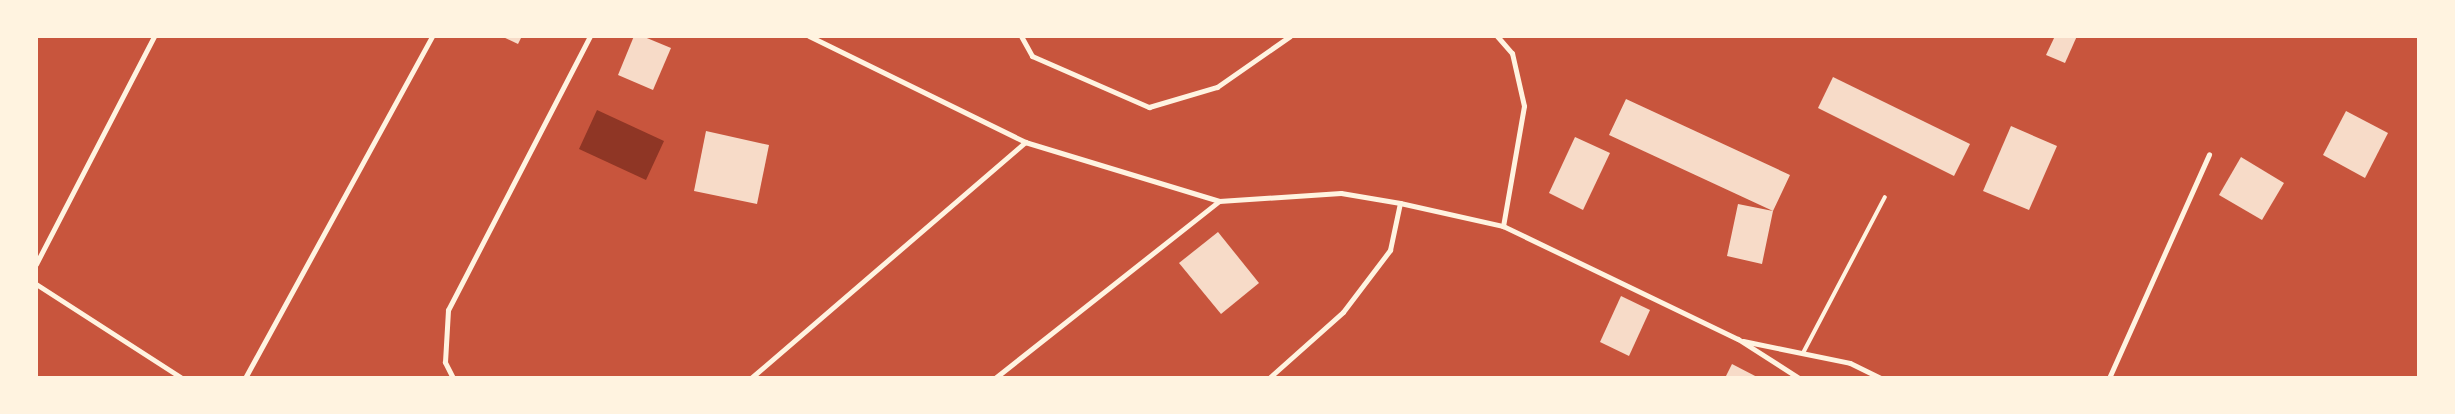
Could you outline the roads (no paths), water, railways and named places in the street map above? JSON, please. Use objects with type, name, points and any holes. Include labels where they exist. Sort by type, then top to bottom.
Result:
[{"type":"street","points":[[36,264],[154,36]]},
{"type":"street","points":[[245,378],[432,36]]},
{"type":"street","points":[[453,378],[445,362],[448,310],[590,36]]},
{"type":"street","points":[[808,36],[1025,142],[1220,201],[1341,193],[1400,203],[1503,226],[1738,339],[1799,378]]},
{"type":"street","points":[[1021,36],[1032,56],[1149,106],[1217,87],[1290,36]]},
{"type":"street","points":[[1497,36],[1512,54],[1524,106],[1503,226]]},
{"type":"street","points":[[751,378],[1025,142]]},
{"type":"street","points":[[2109,378],[2209,154]]},
{"type":"street","points":[[995,378],[1220,201]]},
{"type":"street","points":[[1269,378],[1343,312],[1390,250],[1400,203]]},
{"type":"street","points":[[36,284],[182,378]]},
{"type":"street","points":[[1738,339],[1850,363],[1881,378]]},
{"type":"lane","points":[[1803,353],[1885,197]]}]
